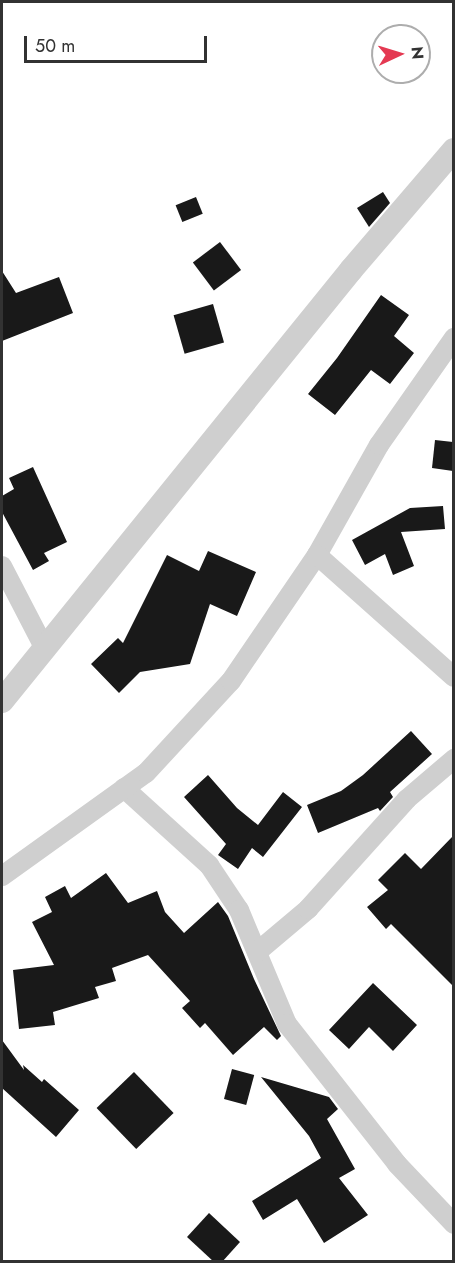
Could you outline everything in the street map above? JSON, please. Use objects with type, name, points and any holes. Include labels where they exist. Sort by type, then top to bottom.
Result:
[{"type":"street","points":[[2,701],[351,270],[453,150]]},
{"type":"street","points":[[2,876],[146,773],[231,681],[317,555],[380,445],[453,338]]},
{"type":"street","points":[[317,555],[453,677]]},
{"type":"street","points":[[2,566],[45,649]]},
{"type":"street","points":[[256,952],[308,909],[407,799],[453,759]]},
{"type":"street","points":[[124,788],[209,864],[239,910],[287,1024],[397,1164],[453,1224]]},
{"type":"building","points":[[383,192],[390,203],[369,227],[357,208]]},
{"type":"building","points":[[196,197],[203,214],[182,222],[176,205]]},
{"type":"building","points":[[220,242],[241,270],[214,290],[193,262]]},
{"type":"building","points":[[2,271],[16,293],[59,277],[73,313],[2,341]]},
{"type":"building","points":[[381,295],[409,315],[394,336],[414,353],[390,384],[371,370],[335,415],[308,394],[337,358]]},
{"type":"building","points":[[213,304],[224,342],[185,354],[174,315]]},
{"type":"building","points":[[435,440],[453,442],[453,471],[432,468]]},
{"type":"building","points":[[33,467],[67,542],[44,553],[49,561],[33,570],[2,512],[2,496],[14,489],[9,478]]},
{"type":"building","points":[[443,506],[445,529],[401,532],[414,566],[393,575],[385,554],[365,565],[352,540],[410,508]]},
{"type":"building","points":[[208,551],[256,572],[237,616],[210,604],[190,664],[140,672],[119,693],[91,664],[118,638],[123,643],[167,555],[199,571]]},
{"type":"building","points":[[411,731],[432,754],[390,792],[393,797],[380,811],[378,808],[318,833],[307,805],[341,791],[363,775]]},
{"type":"building","points":[[208,775],[237,808],[258,825],[283,792],[302,807],[263,857],[252,848],[238,869],[218,855],[226,844],[184,797]]},
{"type":"building","points":[[453,836],[453,986],[391,924],[386,929],[367,907],[388,890],[378,880],[405,853],[421,869]]},
{"type":"building","points":[[106,873],[128,903],[157,891],[165,912],[184,933],[218,902],[228,916],[281,1036],[277,1040],[264,1027],[233,1055],[205,1023],[200,1028],[182,1008],[190,1001],[148,955],[112,968],[116,981],[95,987],[99,998],[53,1012],[55,1025],[19,1029],[13,970],[54,965],[32,922],[52,912],[45,897],[65,886],[71,898]]},
{"type":"building","points":[[373,983],[417,1025],[393,1051],[369,1027],[349,1049],[329,1030]]},
{"type":"building","points":[[2,1040],[24,1070],[23,1065],[42,1082],[44,1079],[79,1110],[56,1137],[2,1088]]},
{"type":"building","points":[[232,1069],[254,1075],[246,1105],[224,1099]]},
{"type":"building","points":[[134,1072],[174,1113],[136,1149],[97,1108]]},
{"type":"building","points":[[261,1077],[329,1097],[338,1109],[327,1119],[355,1169],[339,1178],[368,1215],[324,1243],[297,1199],[263,1220],[252,1201],[321,1158],[309,1136]]},
{"type":"building","points":[[209,1213],[240,1242],[222,1262],[214,1262],[187,1237]]}]
